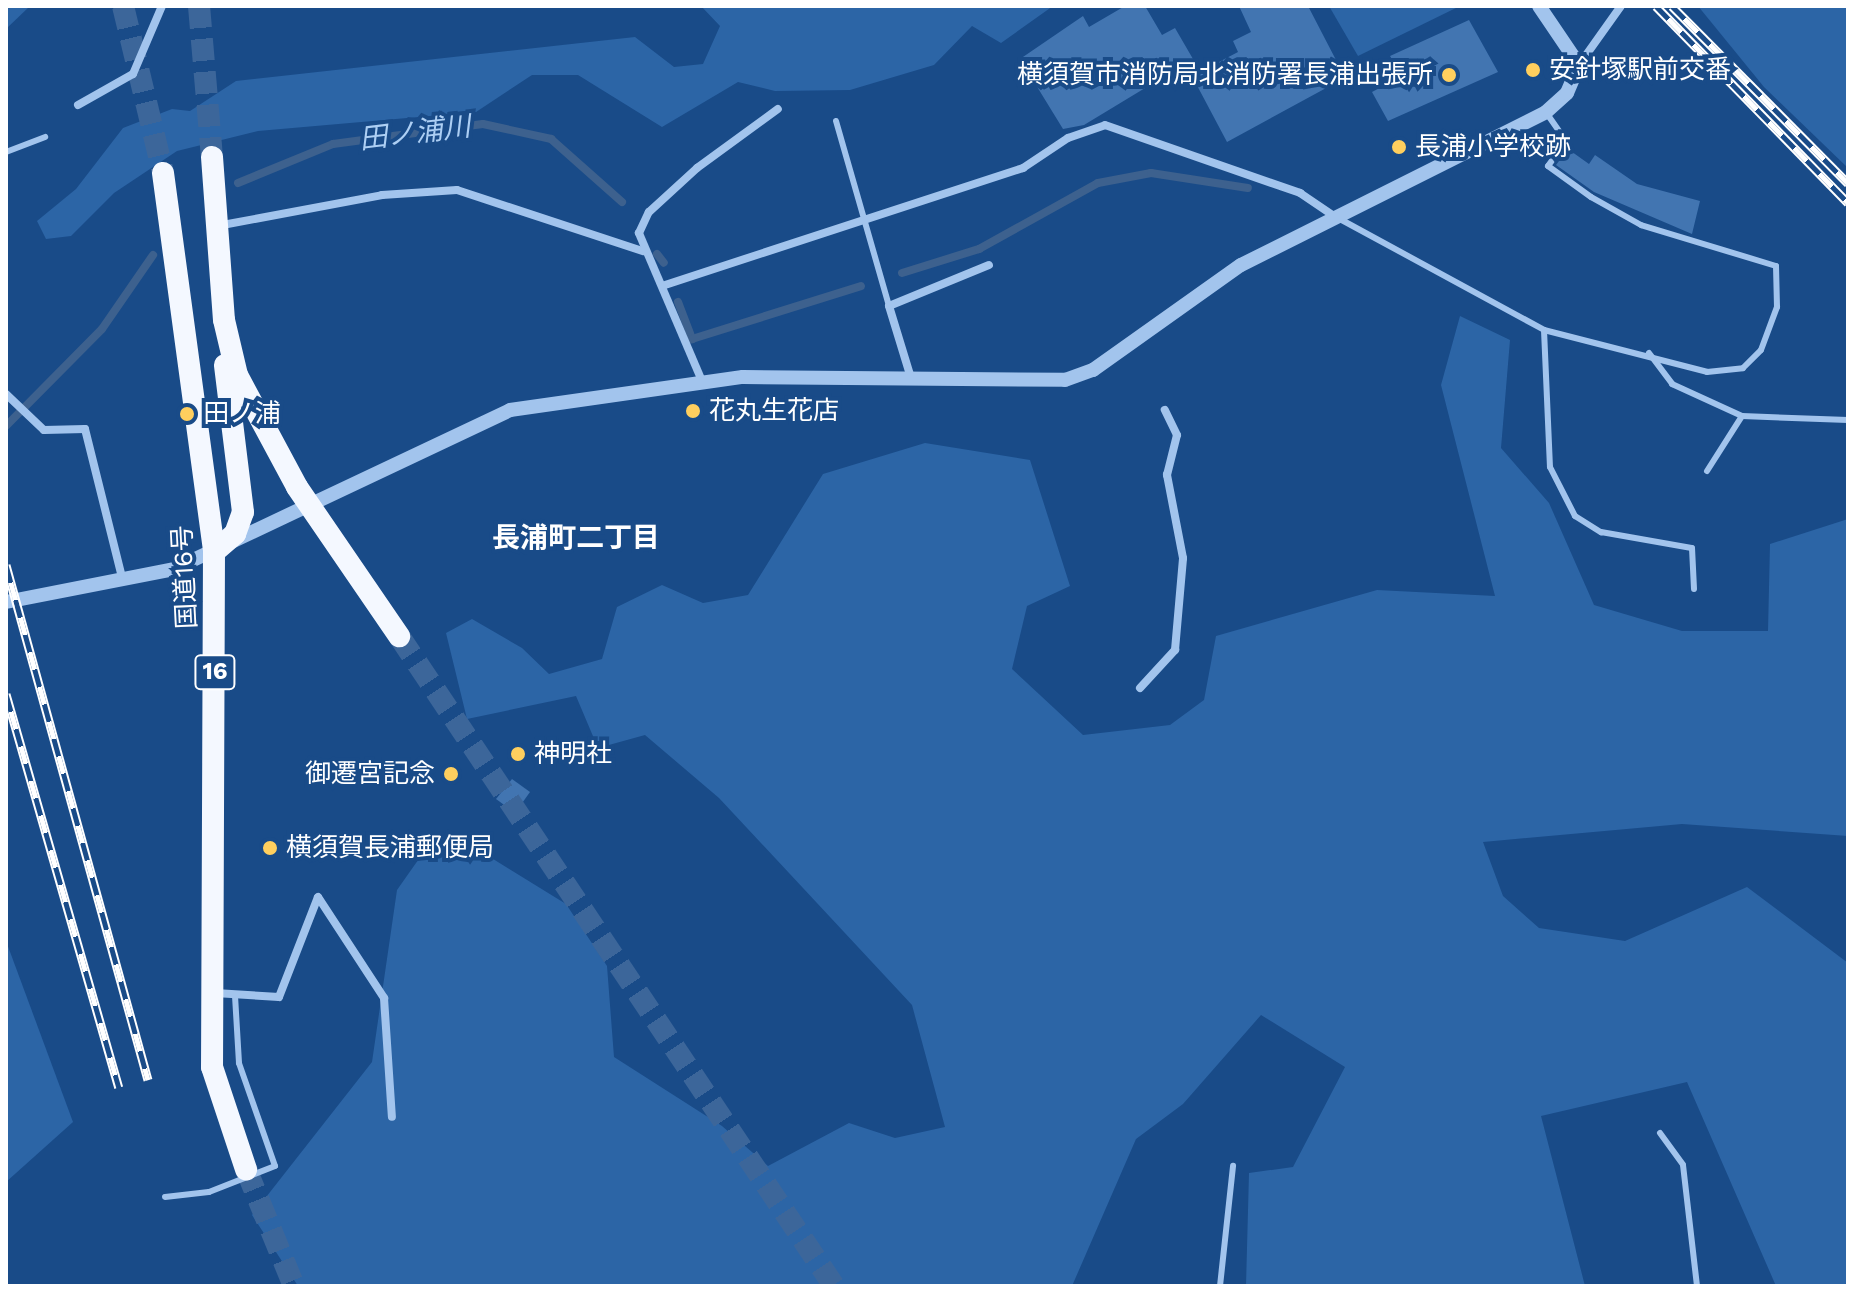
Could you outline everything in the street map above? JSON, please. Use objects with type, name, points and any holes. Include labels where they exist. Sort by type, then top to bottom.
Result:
[{"type":"highway","points":[[212,157],[215,226],[243,512],[235,534],[214,552]]},
{"type":"highway","name":"国道16号","points":[[163,173],[214,552],[207,992],[212,1067],[246,1169]]},
{"type":"highway","points":[[224,320],[257,420],[310,505],[399,636]]},
{"type":"street","points":[[78,105],[133,74],[162,6]]},
{"type":"street","points":[[1539,6],[1579,65]]},
{"type":"street","points":[[6,602],[123,582],[214,552],[510,410],[702,381],[911,378],[1065,380],[1093,370],[1241,265],[1546,112],[1567,93],[1579,65],[1621,6]]},
{"type":"street","points":[[702,381],[662,286],[643,251],[639,233],[649,212],[778,109]]},
{"type":"street","points":[[662,286],[862,218],[1023,168],[1068,138],[1105,125],[1300,193],[1334,216]]},
{"type":"street","points":[[215,226],[382,195],[457,190],[643,251]]},
{"type":"street","points":[[911,378],[889,306],[989,265]]},
{"type":"street","points":[[6,394],[44,430],[85,429],[123,582]]},
{"type":"street","points":[[1140,688],[1175,650],[1183,558],[1167,475],[1177,435],[1165,410]]},
{"type":"street","points":[[207,992],[279,997],[318,897],[384,998],[392,1117]]},
{"type":"lane","points":[[1334,216],[1544,330],[1649,353],[1707,372],[1743,368],[1761,350],[1777,307],[1776,266],[1641,225],[1591,197],[1548,166],[1566,141],[1546,112]]},
{"type":"lane","points":[[836,121],[889,306]]},
{"type":"lane","points":[[6,152],[45,137]]},
{"type":"lane","points":[[1544,330],[1550,467],[1575,516],[1601,532],[1692,548],[1694,589]]},
{"type":"lane","points":[[1649,353],[1672,384],[1742,416],[1848,420]]},
{"type":"lane","points":[[1707,471],[1742,416]]},
{"type":"lane","points":[[165,1197],[209,1192],[275,1166],[239,1063],[235,995]]},
{"type":"lane","points":[[1660,1133],[1683,1165],[1697,1286]]},
{"type":"lane","points":[[1220,1286],[1233,1166]]},
{"type":"shaded area","points":[[6,6],[30,6],[6,29]]},
{"type":"shaded area","points":[[701,6],[1053,6],[1001,43],[972,26],[934,65],[850,90],[775,91],[738,82],[662,127],[578,75],[532,75],[476,112],[258,131],[177,151],[114,193],[71,236],[46,239],[37,221],[76,189],[123,128],[172,109],[190,111],[236,81],[635,37],[674,67],[703,64],[720,26]]},
{"type":"shaded area","points":[[1329,6],[1460,6],[1358,56]]},
{"type":"shaded area","points":[[1698,6],[1848,6],[1848,168],[1764,87]]},
{"type":"shaded area","points":[[1460,316],[1510,340],[1501,448],[1549,503],[1594,605],[1682,631],[1768,631],[1770,544],[1848,519],[1848,836],[1682,824],[1483,842],[1503,896],[1539,928],[1625,941],[1747,887],[1848,963],[1848,1286],[1776,1286],[1687,1082],[1541,1116],[1585,1286],[1246,1286],[1249,1173],[1293,1167],[1345,1067],[1261,1015],[1183,1104],[1136,1139],[1072,1286],[298,1286],[252,1215],[372,1062],[397,890],[435,836],[477,849],[566,904],[607,966],[614,1057],[722,1126],[768,1166],[849,1123],[895,1138],[945,1127],[912,1005],[719,798],[645,735],[598,748],[576,696],[467,719],[446,633],[472,619],[522,648],[549,674],[602,659],[617,607],[662,585],[703,603],[748,595],[823,474],[925,443],[1030,460],[1070,586],[1027,606],[1012,669],[1083,735],[1170,725],[1204,700],[1216,636],[1377,590],[1495,596],[1441,385]]},
{"type":"shaded area","points":[[6,941],[73,1122],[6,1182]]},
{"type":"building","points":[[1125,6],[1145,6],[1162,35],[1175,28],[1193,59],[1084,125],[1063,129],[1020,59],[1083,16],[1089,27]]},
{"type":"building","points":[[1239,6],[1308,6],[1336,60],[1328,87],[1227,142],[1192,76],[1238,52],[1233,41],[1251,32]]},
{"type":"building","points":[[1469,20],[1498,72],[1388,121],[1372,92],[1402,76],[1390,56]]},
{"type":"building","points":[[1568,149],[1589,164],[1595,155],[1637,184],[1700,201],[1692,234],[1594,192],[1556,165]]},
{"type":"building","points":[[512,779],[530,792],[515,813],[496,799]]},
{"type":"waterway","name":"田ノ浦川","points":[[238,183],[333,144],[483,124],[551,139],[622,202]]},
{"type":"waterway","name":"田ノ浦川","points":[[902,273],[979,249],[1098,183],[1151,173],[1248,188]]},
{"type":"waterway","points":[[657,254],[664,263]]},
{"type":"waterway","points":[[6,426],[102,329],[153,255]]},
{"type":"waterway","name":"田ノ浦川","points":[[678,302],[692,339],[861,286]]},
{"type":"tunnel","points":[[123,6],[163,173]]},
{"type":"tunnel","points":[[199,6],[212,157]]},
{"type":"tunnel","points":[[399,636],[834,1286]]},
{"type":"tunnel","points":[[246,1169],[294,1286]]},
{"type":"railway","points":[[1656,6],[1848,203]]},
{"type":"railway","points":[[1672,6],[1848,183]]},
{"type":"railway","points":[[6,565],[148,1080]]},
{"type":"railway","points":[[6,694],[119,1087]]},
{"type":"place","name":"安針塚駅前交番","points":[[1533,70]]},
{"type":"place","name":"横須賀市消防局北消防署長浦出張所","points":[[1449,75]]},
{"type":"place","name":"長浦小学校跡","points":[[1399,147]]},
{"type":"place","name":"花丸生花店","points":[[693,411]]},
{"type":"place","name":"田ノ浦","points":[[187,414]]},
{"type":"place","name":"神明社","points":[[518,754]]},
{"type":"place","name":"御遷宮記念","points":[[451,774]]},
{"type":"place","name":"横須賀長浦郵便局","points":[[270,848]]},
{"type":"district","name":"長浦町二丁目","points":[[576,538]]}]
